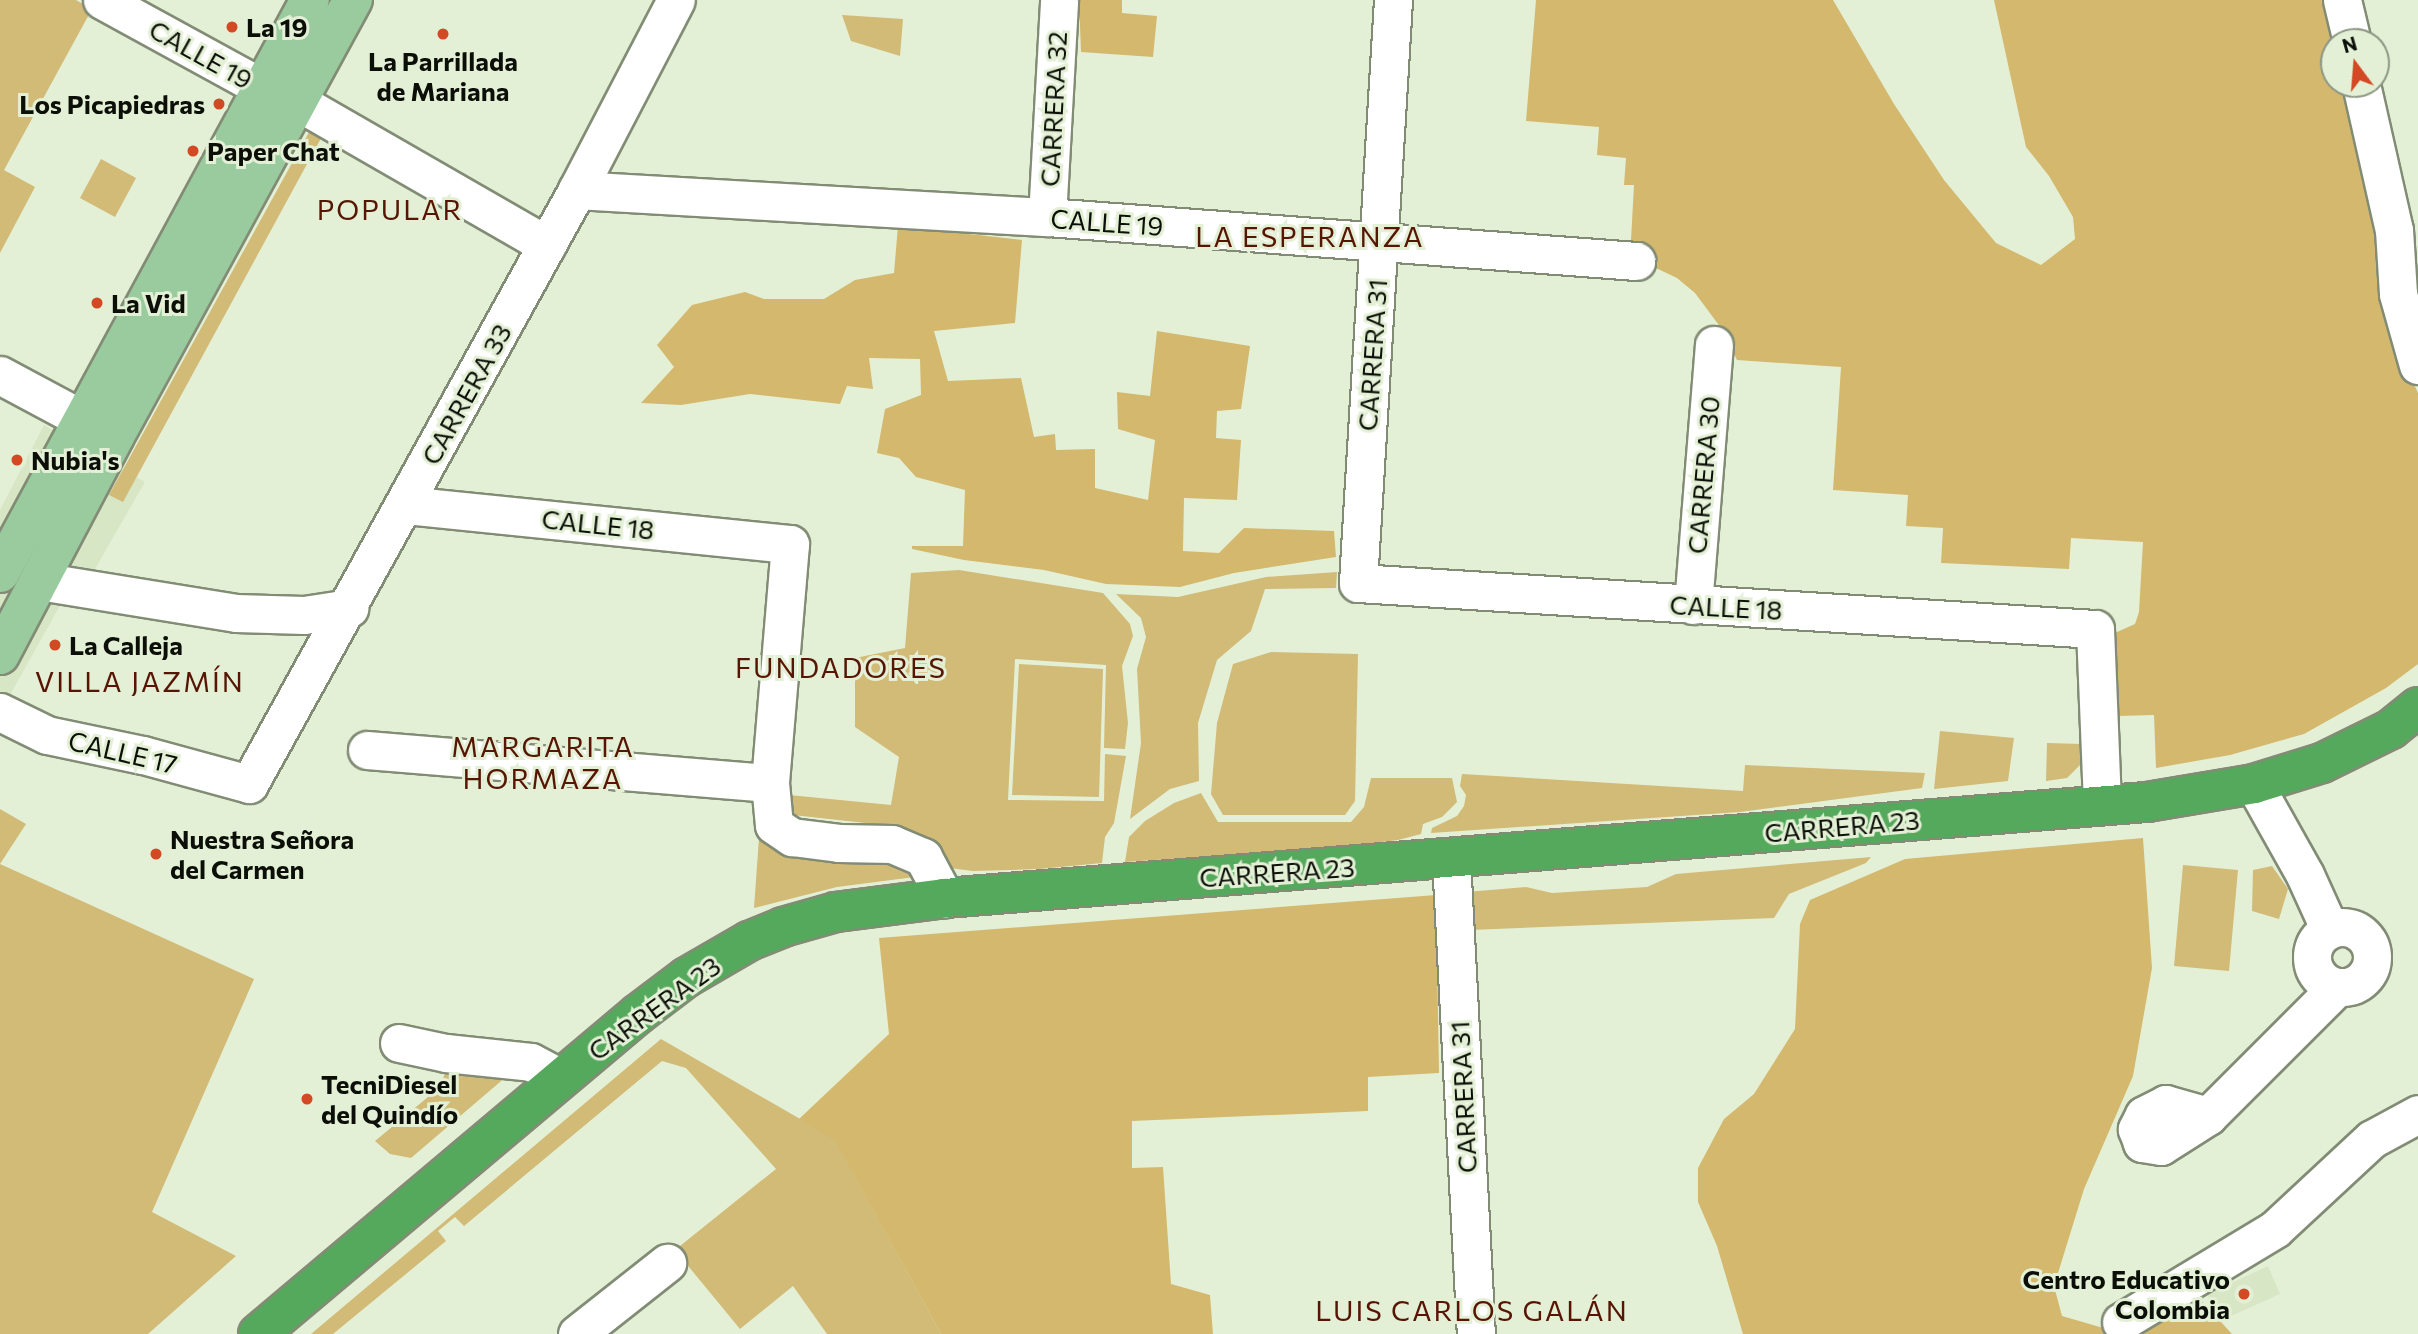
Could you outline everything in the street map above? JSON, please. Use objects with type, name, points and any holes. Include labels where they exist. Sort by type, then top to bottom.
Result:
[{"type":"highway","name":"CARRERA 23","points":[[264,1332],[561,1078],[687,977],[783,926],[836,912],[945,898],[2147,802],[2254,784],[2322,763],[2391,729],[2418,708]]},
{"type":"main road","points":[[0,573],[310,0]]},
{"type":"main road","points":[[0,655],[115,436],[353,0]]},
{"type":"street","name":"CALLE 19","points":[[102,0],[263,88]]},
{"type":"street","name":"CARRERA 33","points":[[249,784],[349,608],[577,190],[676,0]]},
{"type":"street","name":"CARRERA 32","points":[[1047,217],[1059,0]]},
{"type":"street","name":"CARRERA 31","points":[[1358,583],[1393,0]]},
{"type":"street","points":[[2342,0],[2349,28]]},
{"type":"street","points":[[2364,98],[2394,230],[2398,294],[2418,365]]},
{"type":"street","points":[[298,102],[547,245]]},
{"type":"street","name":"CALLE 19","points":[[577,190],[1047,217],[1636,261]]},
{"type":"street","name":"CARRERA 30","points":[[1693,605],[1714,345]]},
{"type":"street","points":[[0,375],[82,419]]},
{"type":"street","name":"CALLE 18","points":[[405,505],[790,544],[770,783]]},
{"type":"street","points":[[39,581],[236,613],[303,615],[349,608]]},
{"type":"street","name":"CALLE 18","points":[[1358,583],[2095,629],[2102,806]]},
{"type":"street","name":"CALLE 17","points":[[0,712],[47,735],[143,755],[249,784]]},
{"type":"street","points":[[367,750],[770,783],[774,825],[792,836],[839,843],[892,844],[923,857],[945,898]]},
{"type":"street","points":[[2254,784],[2305,875],[2330,930]]},
{"type":"street","name":"CARRERA 31","points":[[1451,859],[1476,1334]]},
{"type":"street","points":[[2353,929],[2366,939],[2372,962],[2364,978],[2347,987],[2337,987],[2320,978],[2312,960],[2316,942],[2330,930],[2353,929]]},
{"type":"street","points":[[2208,1116],[2337,987]]},
{"type":"street","points":[[399,1044],[446,1053],[531,1062],[561,1078]]},
{"type":"street","points":[[2121,1322],[2275,1228],[2372,1139],[2418,1114]]},
{"type":"street","points":[[577,1334],[667,1263]]},
{"type":"shaded area","points":[[0,0],[76,0],[92,9],[4,170],[35,187],[0,253]]},
{"type":"shaded area","points":[[1079,0],[1122,0],[1122,13],[1157,16],[1153,57],[1081,52]]},
{"type":"shaded area","points":[[1536,0],[1833,0],[1894,104],[1944,180],[1996,243],[2041,265],[2075,239],[2073,217],[2049,176],[2026,147],[1994,0],[2331,0],[2332,28],[2320,28],[2320,98],[2352,98],[2408,371],[2418,393],[2418,664],[2386,688],[2304,734],[2230,755],[2156,768],[2154,715],[2118,716],[2108,636],[2135,624],[2139,612],[2143,542],[2071,538],[2069,569],[1941,563],[1943,528],[1906,526],[1908,495],[1833,490],[1841,367],[1737,360],[1721,328],[1695,293],[1677,278],[1639,260],[1631,240],[1634,185],[1624,185],[1626,158],[1597,155],[1599,127],[1526,121]]},
{"type":"shaded area","points":[[842,15],[903,19],[900,56],[851,41]]},
{"type":"shaded area","points":[[313,125],[325,131],[123,502],[109,495]]},
{"type":"shaded area","points":[[101,159],[136,178],[115,217],[80,198]]},
{"type":"shaded area","points":[[898,226],[1022,240],[1015,323],[934,331],[948,381],[1021,378],[1034,437],[1055,434],[1056,450],[1095,449],[1095,488],[1148,500],[1155,440],[1118,429],[1117,392],[1150,396],[1157,331],[1250,346],[1241,409],[1217,411],[1216,438],[1241,440],[1237,500],[1184,498],[1183,551],[1219,553],[1244,528],[1334,531],[1336,557],[1234,573],[1180,587],[1106,584],[1044,570],[964,560],[912,549],[912,546],[963,546],[965,490],[916,477],[899,458],[877,453],[885,409],[921,395],[920,359],[869,358],[873,389],[847,386],[840,404],[750,394],[681,405],[641,403],[674,367],[657,345],[692,305],[745,292],[764,299],[824,299],[855,280],[894,273]]},
{"type":"shaded area","points":[[44,425],[145,482],[73,607],[62,602],[0,713],[0,510]]},
{"type":"shaded area","points":[[959,570],[1103,593],[1130,624],[1133,636],[1122,666],[1128,723],[1125,749],[1104,748],[1106,665],[1015,659],[1008,800],[1104,801],[1105,754],[1126,756],[1114,823],[1105,837],[1102,863],[973,871],[942,867],[929,850],[902,827],[793,815],[789,795],[891,805],[899,757],[855,727],[855,658],[905,648],[911,573]]},
{"type":"shaded area","points":[[1337,572],[1336,588],[1265,589],[1251,631],[1217,660],[1198,723],[1199,781],[1170,789],[1130,819],[1141,743],[1137,669],[1146,637],[1141,618],[1116,594],[1178,597],[1266,577]]},
{"type":"shaded area","points":[[1271,652],[1358,654],[1355,801],[1345,815],[1223,815],[1211,794],[1217,723],[1233,664]]},
{"type":"shaded area","points":[[1019,664],[1103,669],[1099,797],[1012,795]]},
{"type":"shaded area","points":[[1940,731],[2014,738],[2008,781],[1934,789]]},
{"type":"shaded area","points":[[2047,743],[2082,744],[2080,765],[2067,778],[2046,781]]},
{"type":"shaded area","points":[[1745,765],[1925,773],[1922,788],[1740,812],[1431,833],[1432,828],[1457,816],[1464,806],[1466,795],[1460,786],[1462,774],[1743,791]]},
{"type":"shaded area","points":[[1371,778],[1452,778],[1457,802],[1442,817],[1423,824],[1421,834],[1398,840],[1323,849],[1125,862],[1129,837],[1145,821],[1174,803],[1201,793],[1218,822],[1351,822],[1364,807]]},
{"type":"shaded area","points":[[0,809],[26,824],[0,864]]},
{"type":"shaded area","points":[[760,824],[839,845],[930,875],[837,887],[754,908]]},
{"type":"shaded area","points":[[2143,838],[2152,968],[2133,1076],[2084,1189],[2054,1286],[2062,1316],[2124,1334],[1743,1334],[1717,1246],[1698,1202],[1698,1168],[1724,1119],[1754,1094],[1795,1029],[1800,924],[1810,900],[1905,859]]},
{"type":"shaded area","points":[[1871,857],[1866,863],[1789,894],[1774,918],[1470,930],[1466,892],[1526,887],[1552,893],[1647,887],[1676,874]]},
{"type":"shaded area","points":[[0,864],[254,979],[152,1212],[236,1256],[148,1334],[0,1334]]},
{"type":"shaded area","points":[[2183,865],[2238,870],[2229,971],[2174,966]]},
{"type":"shaded area","points":[[2272,866],[2288,889],[2279,919],[2252,911],[2253,870]]},
{"type":"shaded area","points":[[1436,895],[1439,1073],[1368,1077],[1368,1111],[1132,1121],[1132,1168],[1163,1167],[1171,1284],[1210,1295],[1213,1334],[941,1334],[835,1140],[799,1119],[889,1034],[879,938]]},
{"type":"shaded area","points":[[661,1039],[835,1139],[941,1334],[827,1334],[793,1286],[740,1329],[675,1250],[776,1169],[686,1068],[662,1061],[464,1226],[455,1217],[438,1231],[446,1241],[333,1334],[311,1334]]},
{"type":"shaded area","points":[[446,1070],[484,1077],[507,1076],[411,1158],[390,1154],[375,1141],[440,1087]]},
{"type":"shaded area","name":"Centro Educativo Colombia","points":[[2268,1266],[2280,1294],[2220,1321],[2207,1294]]},
{"type":"shaded area","points":[[2198,1297],[2232,1334],[2125,1334]]},
{"type":"place","name":"La 19","points":[[232,27]]},
{"type":"place","name":"La Parrillada de Mariana","points":[[443,34]]},
{"type":"place","name":"Los Picapiedras","points":[[219,104]]},
{"type":"place","name":"Paper Chat","points":[[193,151]]},
{"type":"place","name":"La Vid","points":[[97,303]]},
{"type":"place","name":"Nubia's","points":[[17,460]]},
{"type":"place","name":"La Calleja","points":[[55,645]]},
{"type":"place","name":"Nuestra Señora del Carmen","points":[[156,854]]},
{"type":"place","name":"TecniDiesel del Quindío","points":[[307,1099]]},
{"type":"place","name":"Centro Educativo Colombia","points":[[2244,1294]]},
{"type":"district","name":"POPULAR","points":[[390,209]]},
{"type":"district","name":"LA ESPERANZA","points":[[1310,236]]},
{"type":"district","name":"FUNDADORES","points":[[841,667]]},
{"type":"district","name":"VILLA JAZMÍN","points":[[140,681]]},
{"type":"district","name":"MARGARITA HORMAZA","points":[[543,762]]},
{"type":"district","name":"LUIS CARLOS GALÁN","points":[[1472,1310]]}]
